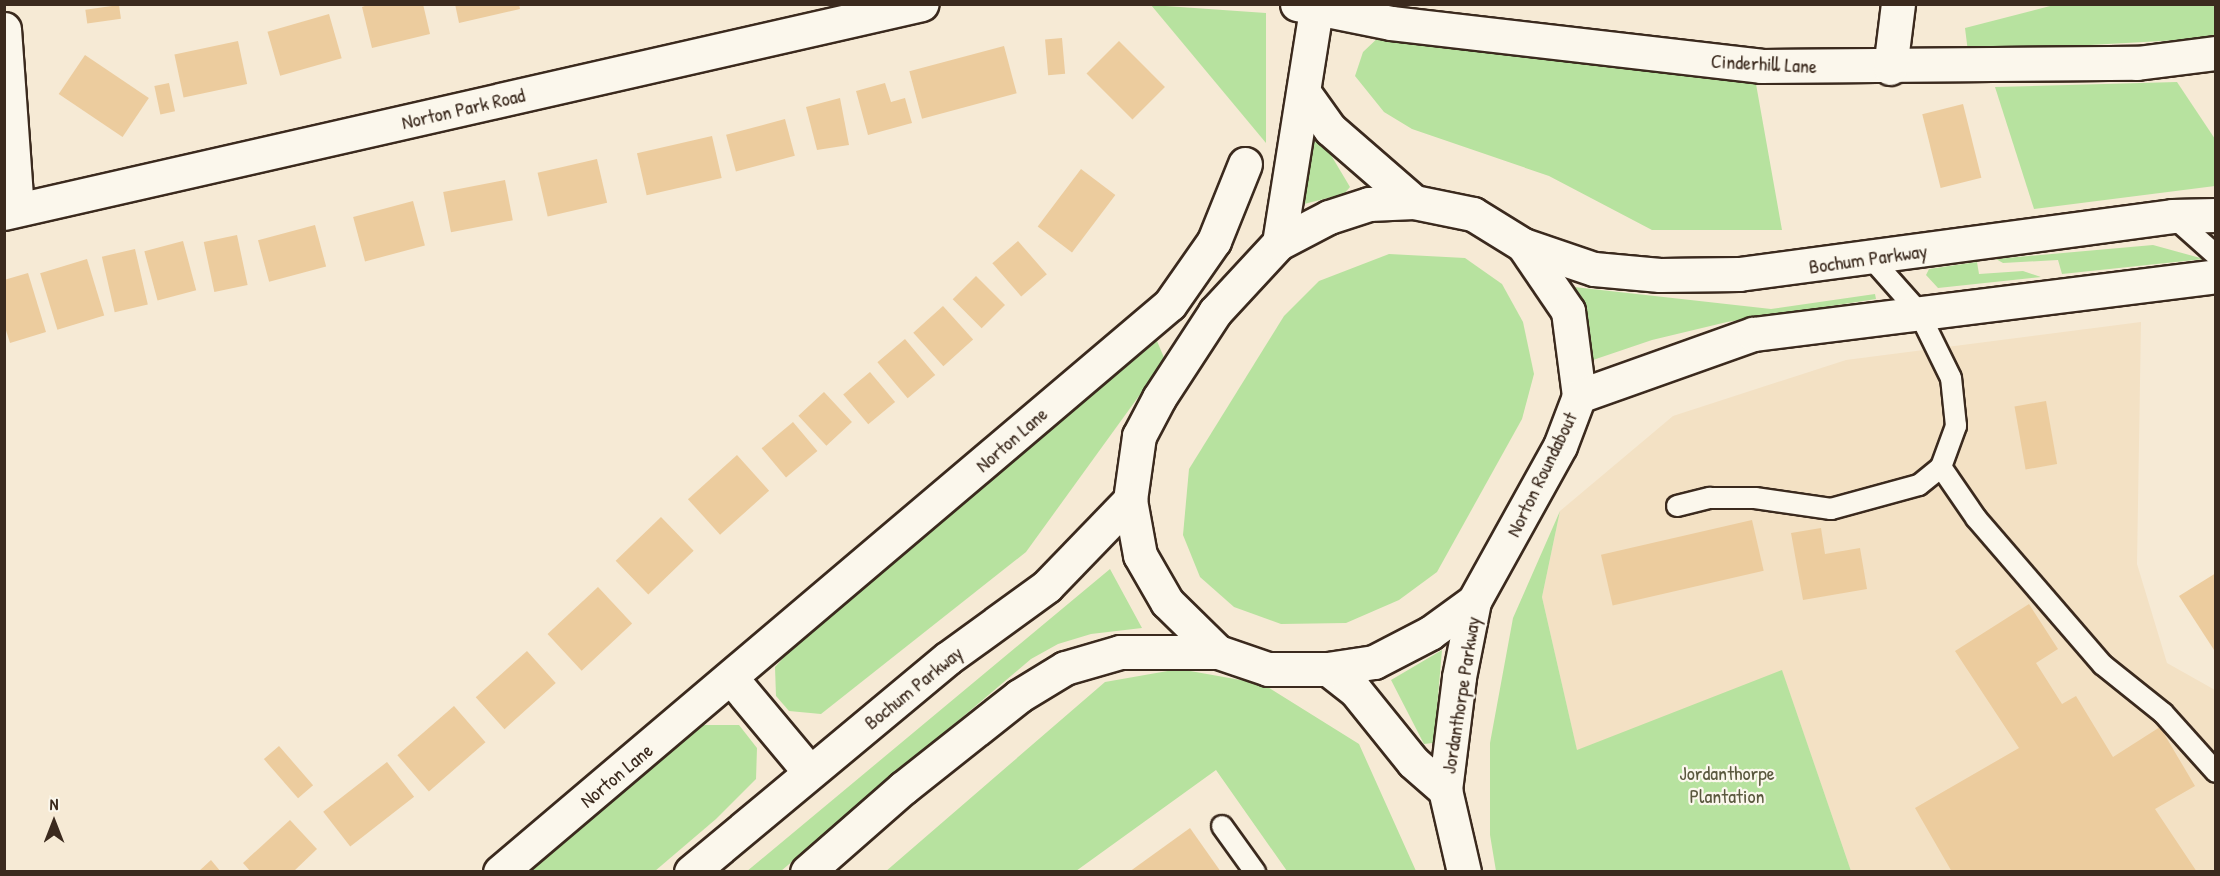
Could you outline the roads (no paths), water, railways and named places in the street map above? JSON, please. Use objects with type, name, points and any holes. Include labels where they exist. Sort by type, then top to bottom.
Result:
[{"type":"main road","name":"Norton Park Road","points":[[11,211],[922,4]]},
{"type":"main road","points":[[1890,68],[1898,4]]},
{"type":"main road","points":[[1279,243],[1305,94],[1310,6]]},
{"type":"main road","name":"Cinderhill Lane","points":[[1310,6],[1391,23],[1761,66],[1890,68],[2137,63],[2216,53]]},
{"type":"main road","points":[[4,29],[11,211]]},
{"type":"main road","points":[[1305,94],[1330,129],[1414,202]]},
{"type":"main road","name":"Norton Lane","points":[[500,872],[732,679],[1170,304],[1214,241],[1245,164]]},
{"type":"main road","name":"Norton Roundabout","points":[[1414,202],[1473,214],[1523,245],[1568,311],[1579,396],[1560,446],[1474,601],[1397,652],[1374,662],[1328,669],[1268,669],[1218,652],[1161,593],[1140,555],[1130,500],[1139,436],[1159,398],[1215,312],[1279,243],[1329,217],[1369,204],[1414,202]]},
{"type":"main road","name":"Bochum Parkway","points":[[1523,245],[1594,269],[1659,275],[1739,274],[2172,216],[2216,215]]},
{"type":"main road","points":[[1579,396],[1753,334],[1918,311],[2216,276]]},
{"type":"main road","name":"Bochum Parkway","points":[[691,872],[809,771],[948,658],[1047,586],[1130,500]]},
{"type":"main road","name":"Jordanthorpe Parkway","points":[[1464,872],[1445,790],[1459,678],[1474,601]]},
{"type":"main road","points":[[807,872],[903,788],[1019,696],[1065,668],[1120,652],[1218,652]]},
{"type":"main road","name":"Jordanthorpe Parkway","points":[[1328,669],[1354,690],[1413,762],[1445,790]]},
{"type":"main road","points":[[732,679],[809,771]]},
{"type":"lane","points":[[2172,216],[2216,255]]},
{"type":"lane","points":[[1677,506],[1710,498],[1755,498],[1831,509],[1919,485],[1941,466],[1956,426],[1951,378],[1918,311],[1871,258]]},
{"type":"lane","points":[[1941,466],[1976,518],[2103,665],[2163,713],[2216,772]]},
{"type":"lane","points":[[1222,826],[1255,872]]},
{"type":"park label","name":"Jordanthorpe Plantation","points":[[1727,784]]}]
